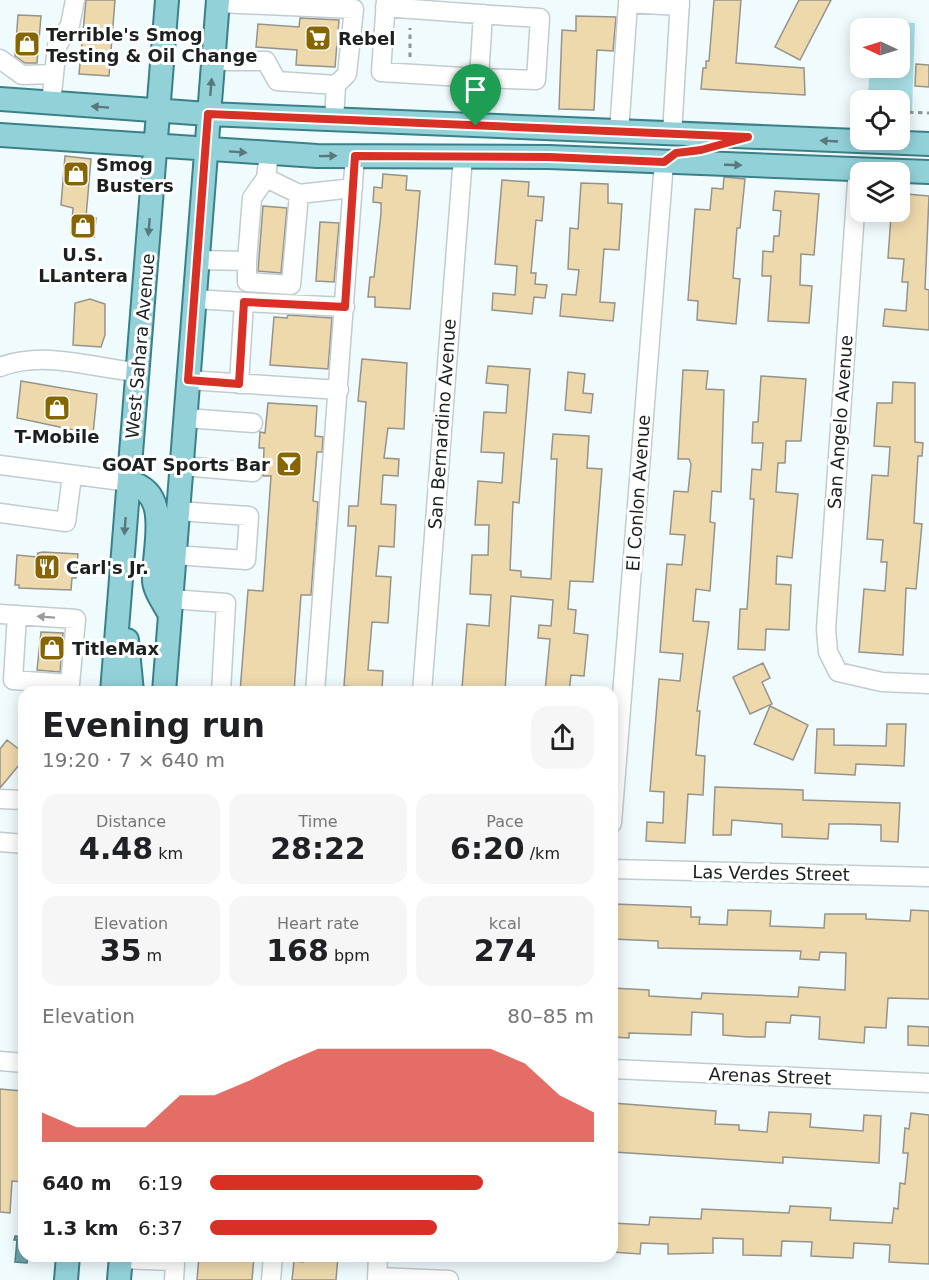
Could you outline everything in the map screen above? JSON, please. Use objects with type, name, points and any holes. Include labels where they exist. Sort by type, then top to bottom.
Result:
[{"type":"main road","name":"West Sahara Avenue","points":[[112,686],[167,0]]},
{"type":"main road","points":[[164,686],[218,2]]},
{"type":"main road","points":[[0,99],[208,114],[929,146]]},
{"type":"main road","points":[[549,157],[622,148],[652,147],[672,134]]},
{"type":"main road","points":[[0,135],[156,148],[270,154],[549,157],[850,169]]},
{"type":"main road","points":[[664,162],[676,153],[701,150],[748,137]]},
{"type":"main road","points":[[867,162],[871,159],[907,159],[929,146]]},
{"type":"main road","points":[[910,171],[929,172]]},
{"type":"main road","points":[[129,482],[148,491],[157,509],[154,584],[171,608]]},
{"type":"main road","points":[[121,579],[131,686]]},
{"type":"main road","points":[[66,1280],[68,1262]]},
{"type":"street","points":[[51,103],[57,46],[70,25],[75,0]]},
{"type":"street","points":[[218,2],[354,9],[347,74],[336,86],[334,120]]},
{"type":"street","points":[[620,132],[628,3],[680,3],[672,134]]},
{"type":"street","points":[[385,4],[483,14],[540,18],[536,80],[381,72],[385,4]]},
{"type":"street","points":[[476,126],[483,14]]},
{"type":"street","points":[[0,59],[22,75],[54,74]]},
{"type":"street","points":[[213,61],[266,61],[277,81],[336,86]]},
{"type":"street","points":[[270,154],[266,178],[252,198],[247,282],[291,285],[299,194]]},
{"type":"street","points":[[315,686],[355,156]]},
{"type":"street","name":"San Bernardino Avenue","points":[[422,686],[463,156]]},
{"type":"street","name":"El Conlon Avenue","points":[[618,747],[664,162]]},
{"type":"street","points":[[266,178],[299,194],[353,188]]},
{"type":"street","name":"San Angelo Avenue","points":[[854,222],[826,629],[828,652],[838,672],[882,682],[929,684]]},
{"type":"street","points":[[197,260],[247,261]]},
{"type":"street","points":[[194,299],[345,307]]},
{"type":"street","points":[[239,384],[244,302]]},
{"type":"street","points":[[0,367],[16,361],[39,359],[138,372]]},
{"type":"street","points":[[188,380],[339,390]]},
{"type":"street","points":[[186,418],[254,423]]},
{"type":"street","points":[[0,465],[129,482]]},
{"type":"street","points":[[182,466],[253,472]]},
{"type":"street","points":[[0,513],[66,522],[72,476]]},
{"type":"street","points":[[175,555],[246,560],[247,549],[249,516],[178,512]]},
{"type":"street","points":[[171,608],[226,603],[221,686]]},
{"type":"street","points":[[9,615],[76,619],[70,684],[13,680],[9,615]]},
{"type":"street","points":[[0,799],[18,800]]},
{"type":"street","points":[[0,842],[18,844]]},
{"type":"street","name":"Las Verdes Street","points":[[618,869],[929,877]]},
{"type":"street","points":[[0,1061],[18,1062]]},
{"type":"street","name":"Arenas Street","points":[[618,1069],[929,1083]]},
{"type":"street","points":[[120,1265],[142,1262]]},
{"type":"street","points":[[172,1262],[174,1280]]},
{"type":"street","points":[[271,1280],[272,1262]]},
{"type":"street","points":[[378,1262],[377,1279],[449,1280]]},
{"type":"path","points":[[409,68],[410,28]]},
{"type":"path","points":[[910,112],[929,113]]},
{"type":"shaded area","points":[[910,23],[915,23],[912,112],[910,112],[910,90],[868,90],[869,78],[910,78]]},
{"type":"shaded area","points":[[15,1236],[18,1236],[18,1262],[27,1263],[15,1262],[17,1240],[14,1240]]},
{"type":"building","points":[[86,0],[115,0],[109,76],[79,74]]},
{"type":"building","points":[[714,0],[741,0],[736,63],[804,68],[805,95],[701,89],[703,68],[706,68],[706,61],[709,61]]},
{"type":"building","points":[[799,0],[831,0],[800,60],[775,47]]},
{"type":"building","name":"Terrible's Smog Testing & Oil Change","points":[[18,15],[41,16],[37,63],[25,63],[15,56]]},
{"type":"building","points":[[576,16],[616,17],[613,51],[597,50],[594,110],[559,109],[562,30],[576,31]]},
{"type":"building","name":"Rebel","points":[[300,18],[339,20],[335,67],[296,65],[297,50],[256,47],[258,24],[299,27]]},
{"type":"building","points":[[916,64],[929,65],[929,87],[915,86]]},
{"type":"building","name":"Smog Busters","points":[[65,156],[91,159],[86,217],[96,218],[94,237],[71,234],[73,208],[61,205]]},
{"type":"building","points":[[383,174],[407,176],[406,190],[420,191],[410,309],[375,307],[375,297],[368,297],[370,277],[374,277],[381,213],[381,203],[373,202],[374,187],[382,188]]},
{"type":"building","points":[[724,177],[745,179],[740,228],[737,228],[733,278],[740,279],[736,324],[697,320],[698,301],[688,300],[695,209],[710,210],[712,188],[723,189]]},
{"type":"building","points":[[502,180],[529,182],[528,196],[544,197],[542,221],[536,220],[531,273],[536,273],[535,284],[547,285],[545,298],[534,297],[532,314],[492,310],[493,293],[515,295],[517,266],[495,264]]},
{"type":"building","points":[[581,183],[608,184],[608,203],[622,204],[619,250],[604,249],[600,302],[615,303],[613,321],[560,316],[562,294],[576,295],[579,270],[568,269],[570,228],[578,229]]},
{"type":"building","points":[[775,191],[819,194],[814,255],[801,254],[800,285],[812,286],[809,323],[768,321],[771,276],[762,276],[763,251],[773,252],[774,236],[779,236],[781,211],[773,210]]},
{"type":"building","points":[[910,194],[929,196],[925,289],[929,290],[929,330],[883,326],[885,309],[906,311],[908,282],[902,282],[904,259],[888,258],[891,222],[910,222]]},
{"type":"building","points":[[263,206],[287,208],[281,273],[258,271]]},
{"type":"building","points":[[320,222],[339,223],[334,282],[316,281]]},
{"type":"building","points":[[90,299],[105,304],[105,335],[101,347],[73,345],[75,303]]},
{"type":"building","points":[[288,315],[332,318],[328,369],[270,365],[274,317],[287,318]]},
{"type":"building","points":[[362,359],[407,363],[404,429],[388,428],[384,458],[399,459],[398,476],[383,475],[381,504],[396,505],[394,547],[379,546],[376,576],[391,577],[388,623],[372,622],[368,670],[383,671],[382,686],[344,686],[356,526],[348,526],[349,506],[358,506],[366,402],[358,401]]},
{"type":"building","points":[[488,366],[530,369],[519,503],[513,502],[510,570],[521,571],[521,577],[551,579],[557,459],[551,459],[553,434],[589,436],[587,468],[602,469],[593,582],[570,581],[568,609],[576,610],[574,633],[588,635],[584,676],[571,675],[570,686],[546,686],[550,639],[538,638],[539,625],[551,626],[553,600],[511,596],[505,686],[462,686],[467,624],[489,626],[491,595],[470,594],[472,555],[488,555],[489,525],[475,525],[478,481],[502,483],[504,453],[481,452],[484,412],[506,413],[508,385],[486,383]]},
{"type":"building","points":[[683,370],[708,371],[706,389],[724,390],[721,492],[712,491],[710,522],[715,523],[710,591],[696,589],[693,621],[709,622],[697,711],[700,711],[696,755],[705,756],[703,795],[688,794],[685,843],[646,841],[647,822],[663,823],[664,792],[650,791],[659,679],[680,681],[683,654],[660,652],[667,564],[682,565],[685,535],[670,534],[674,491],[688,492],[691,464],[689,459],[678,459]]},
{"type":"building","points":[[568,372],[585,374],[583,393],[593,394],[591,413],[565,410]]},
{"type":"building","points":[[761,376],[806,379],[801,441],[786,441],[785,463],[778,463],[776,492],[798,494],[792,558],[777,556],[776,584],[791,585],[789,630],[766,629],[765,650],[738,649],[740,609],[747,609],[754,499],[750,499],[752,469],[761,470],[763,443],[752,443],[753,422],[758,422]]},
{"type":"building","name":"T-Mobile","points":[[21,381],[97,394],[93,434],[17,418]]},
{"type":"building","points":[[893,382],[915,383],[915,442],[923,443],[922,456],[918,456],[914,523],[922,524],[916,589],[906,588],[903,655],[859,652],[864,589],[885,591],[887,562],[881,562],[883,540],[867,539],[872,475],[888,476],[890,447],[874,446],[877,403],[892,403]]},
{"type":"building","points":[[268,403],[317,406],[315,436],[323,437],[322,452],[317,452],[313,501],[318,502],[311,595],[301,595],[294,686],[240,686],[248,590],[263,591],[271,476],[263,476],[264,448],[259,448],[260,432],[265,433]]},
{"type":"building","name":"Carl's Jr.","points":[[38,553],[78,554],[76,578],[72,578],[71,590],[19,588],[19,585],[15,585],[17,555],[37,557]]},
{"type":"building","name":"TitleMax","points":[[41,632],[63,633],[60,672],[37,670]]},
{"type":"building","points":[[763,663],[770,678],[762,682],[772,704],[750,714],[733,677]]},
{"type":"building","points":[[770,706],[808,725],[793,760],[754,744]]},
{"type":"building","points":[[887,724],[906,724],[904,766],[856,764],[855,775],[815,773],[817,729],[834,729],[834,745],[886,746]]},
{"type":"building","points":[[7,740],[18,748],[18,766],[0,788],[0,749]]},
{"type":"building","points":[[715,787],[803,790],[803,800],[900,803],[898,842],[881,841],[881,825],[829,824],[828,839],[782,837],[782,824],[732,820],[731,835],[713,835]]},
{"type":"building","points":[[618,904],[691,907],[691,917],[700,917],[699,924],[727,925],[728,910],[771,911],[770,926],[824,928],[825,914],[866,914],[866,919],[910,921],[911,910],[929,911],[929,999],[888,998],[886,1028],[865,1027],[864,1043],[819,1039],[820,1017],[791,1015],[790,1023],[766,1022],[765,1037],[748,1037],[723,1035],[723,1014],[692,1012],[691,1035],[629,1033],[629,1038],[618,1037],[618,988],[649,990],[649,996],[701,999],[702,993],[798,997],[799,987],[845,990],[846,953],[820,952],[819,960],[800,959],[801,951],[658,948],[658,941],[618,939]]},
{"type":"building","points":[[908,1026],[929,1027],[929,1046],[908,1045]]},
{"type":"building","points":[[0,1089],[18,1091],[18,1182],[12,1181],[10,1213],[0,1212]]},
{"type":"building","points":[[618,1103],[716,1111],[715,1124],[739,1125],[739,1130],[767,1132],[769,1112],[811,1114],[810,1127],[863,1131],[864,1115],[881,1116],[879,1163],[783,1157],[783,1163],[618,1152]]},
{"type":"building","points":[[911,1113],[929,1115],[929,1264],[889,1262],[890,1245],[854,1243],[853,1258],[811,1256],[812,1242],[782,1241],[781,1256],[743,1255],[743,1239],[713,1238],[713,1253],[668,1254],[668,1244],[641,1243],[640,1254],[618,1252],[618,1223],[649,1225],[650,1217],[701,1219],[702,1209],[789,1213],[790,1206],[831,1208],[830,1220],[892,1223],[894,1208],[898,1209],[900,1183],[905,1184],[908,1153],[903,1153],[905,1128],[909,1129]]},
{"type":"building","points":[[198,1262],[254,1262],[252,1280],[197,1280]]},
{"type":"building","points":[[294,1262],[338,1262],[336,1280],[292,1280]]},
{"type":"place","name":"Rebel","points":[[318,38]]},
{"type":"place","name":"Terrible's Smog Testing & Oil Change","points":[[27,44]]},
{"type":"place","name":"Smog Busters","points":[[76,174]]},
{"type":"place","name":"U.S. LLantera","points":[[83,226]]},
{"type":"place","name":"T-Mobile","points":[[57,408]]},
{"type":"place","name":"GOAT Sports Bar","points":[[289,464]]},
{"type":"place","name":"Carl's Jr.","points":[[47,567]]},
{"type":"place","name":"TitleMax","points":[[52,648]]},
{"type":"route","points":[[208,114],[476,126],[748,137],[701,150],[676,153],[664,162],[549,157],[355,156],[345,307],[244,302],[239,384],[188,380],[208,114]]}]
